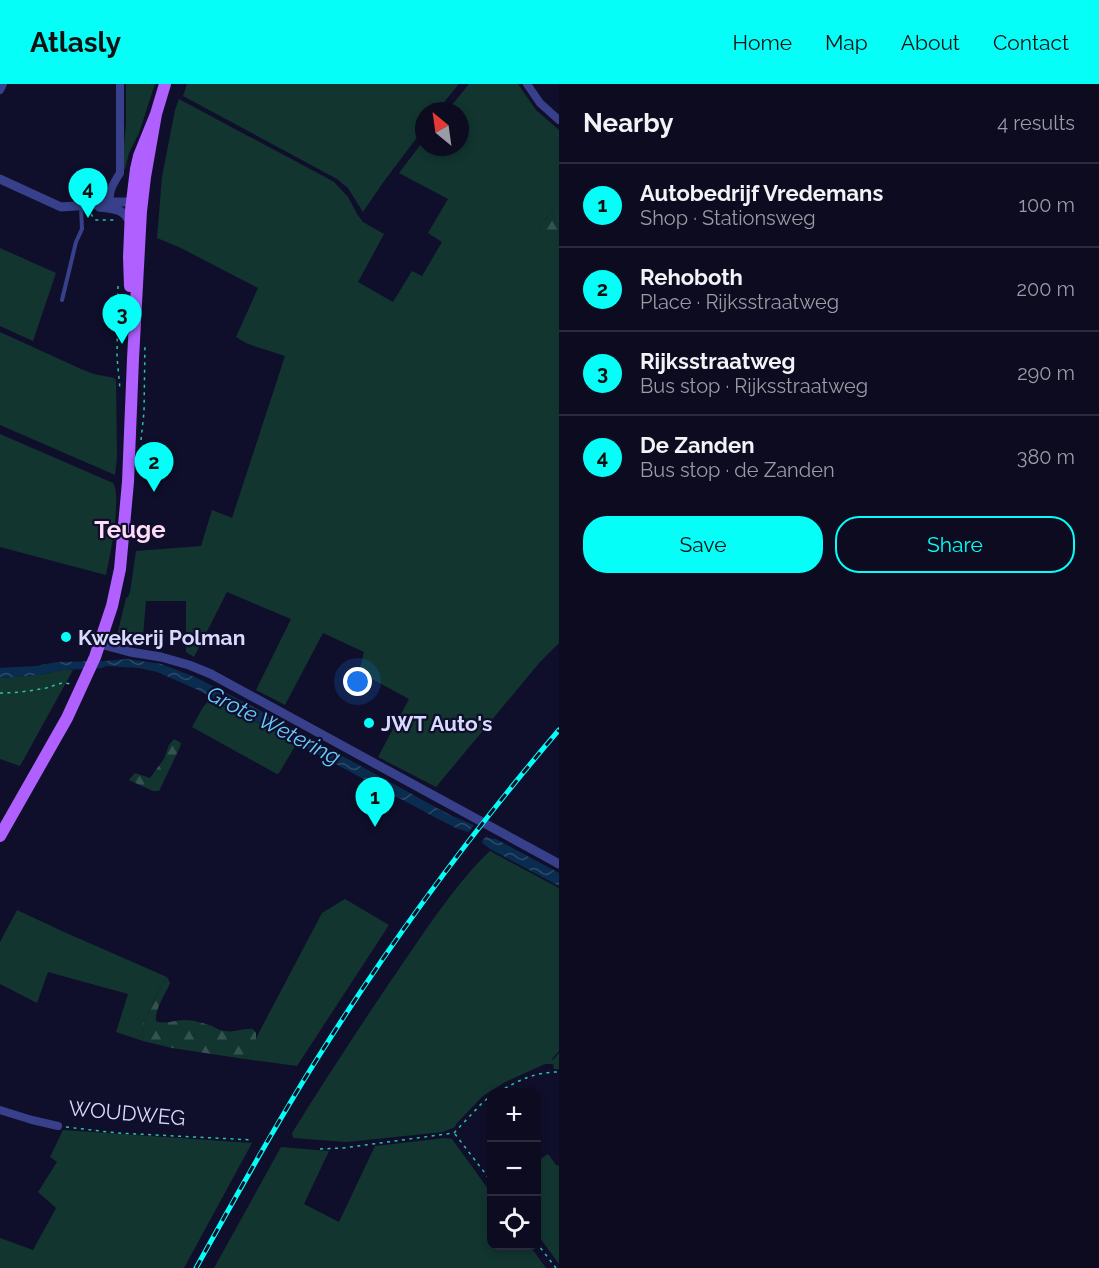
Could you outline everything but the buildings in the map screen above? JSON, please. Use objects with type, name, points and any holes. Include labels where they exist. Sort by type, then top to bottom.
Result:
[{"type":"main road","points":[[0,836],[68,717],[95,657],[112,606],[120,570],[128,482],[133,359],[125,210],[138,156],[156,114],[165,84]]},
{"type":"main road","points":[[125,210],[133,359]]},
{"type":"street","points":[[0,90],[3,84]]},
{"type":"street","points":[[120,84],[120,174],[109,194],[125,210]]},
{"type":"street","points":[[527,84],[540,103],[559,120]]},
{"type":"street","points":[[0,179],[59,206],[86,205],[125,210]]},
{"type":"street","points":[[99,644],[161,657],[211,674],[559,864]]},
{"type":"street","name":"WOUDWEG","points":[[0,1110],[58,1126]]},
{"type":"lane","points":[[62,300],[76,242],[82,230],[86,205]]},
{"type":"path","points":[[119,277],[117,357],[121,396]]},
{"type":"path","points":[[0,693],[50,688],[63,682],[72,685]]},
{"type":"path","points":[[506,1088],[532,1075],[559,1072]]},
{"type":"path","points":[[321,1149],[454,1133],[487,1099]]},
{"type":"path","name":"WOUDWEG","points":[[58,1126],[117,1133],[253,1140]]},
{"type":"path","points":[[454,1133],[487,1175]]},
{"type":"path","points":[[541,1247],[556,1268]]},
{"type":"green space","points":[[126,84],[155,84],[139,133],[129,153],[125,169],[122,169],[126,123]]},
{"type":"green space","points":[[187,84],[458,85],[444,102],[415,102],[415,140],[363,212],[348,188],[337,179],[183,96]]},
{"type":"green space","points":[[469,84],[518,84],[536,110],[559,130],[559,203],[539,227],[559,240],[559,643],[540,662],[436,787],[378,757],[409,699],[359,672],[364,652],[323,633],[285,705],[256,690],[291,619],[227,592],[194,657],[186,652],[186,601],[146,601],[142,647],[116,642],[116,640],[126,598],[130,592],[136,551],[201,546],[212,510],[232,518],[285,356],[248,344],[236,337],[258,288],[157,238],[162,177],[179,99],[334,182],[348,197],[363,222],[384,234],[358,282],[393,302],[412,271],[422,276],[442,242],[428,233],[448,199],[399,173],[415,152],[415,156],[469,156],[469,102],[454,102]]},
{"type":"green space","points":[[559,203],[559,240],[546,233],[539,233],[539,227]]},
{"type":"green space","points":[[0,248],[56,273],[33,341],[0,326]]},
{"type":"green space","points":[[0,332],[81,369],[116,380],[117,457],[115,475],[0,425]]},
{"type":"green space","points":[[0,434],[113,483],[116,513],[106,575],[0,547]]},
{"type":"green space","points":[[73,670],[20,766],[0,759],[0,678],[39,675]]},
{"type":"green space","points":[[211,698],[297,743],[279,773],[277,774],[192,727]]},
{"type":"green space","points":[[174,739],[181,743],[180,747],[159,791],[153,791],[129,780],[135,773],[150,778],[164,759]]},
{"type":"green space","points":[[490,851],[559,888],[559,1051],[552,1059],[559,1053],[559,1069],[554,1069],[553,1064],[545,1064],[496,1088],[487,1088],[487,1093],[455,1127],[443,1132],[347,1142],[293,1138],[292,1133],[347,1046],[434,918]]},
{"type":"green space","points":[[345,899],[389,925],[297,1066],[245,1059],[322,913]]},
{"type":"green space","points":[[17,910],[167,977],[142,1026],[143,1041],[116,1032],[128,994],[48,972],[37,1003],[0,984],[0,942]]},
{"type":"green space","points":[[167,977],[170,983],[159,1006],[156,1021],[163,1023],[191,1021],[229,1031],[253,1029],[256,1039],[245,1059],[172,1048],[143,1041],[142,1026]]},
{"type":"green space","points":[[63,1130],[252,1143],[184,1268],[0,1268],[0,1238],[33,1250],[56,1208],[38,1192],[57,1162],[50,1157]]},
{"type":"green space","points":[[452,1139],[487,1187],[487,1250],[533,1250],[546,1268],[214,1268],[281,1147],[329,1151],[304,1204],[339,1222],[375,1146]]},
{"type":"green space","points":[[548,1154],[557,1166],[559,1165],[559,1264],[541,1239],[541,1158]]},
{"type":"water","name":"Grote Wetering","points":[[127,659],[161,664],[195,677],[246,703],[448,814],[473,825],[489,838],[496,839],[559,873],[559,886],[490,849],[468,832],[440,820],[196,689],[157,672],[139,668],[106,666],[0,678],[0,668],[57,662]]},
{"type":"pier","points":[[474,825],[487,835],[481,843],[468,833]]},
{"type":"railway","points":[[196,1268],[285,1110],[344,1016],[462,849],[559,730]]},
{"type":"place","name":"De Zanden","points":[[88,218]]},
{"type":"place","name":"Rijksstraatweg","points":[[122,344]]},
{"type":"place","name":"Rehoboth","points":[[154,492]]},
{"type":"place","name":"Kwekerij Polman","points":[[66,637]]},
{"type":"place","name":"JWT Auto's","points":[[369,723]]},
{"type":"place","name":"Autobedrijf Vredemans","points":[[375,827]]},
{"type":"district","name":"Teuge","points":[[130,529]]}]
